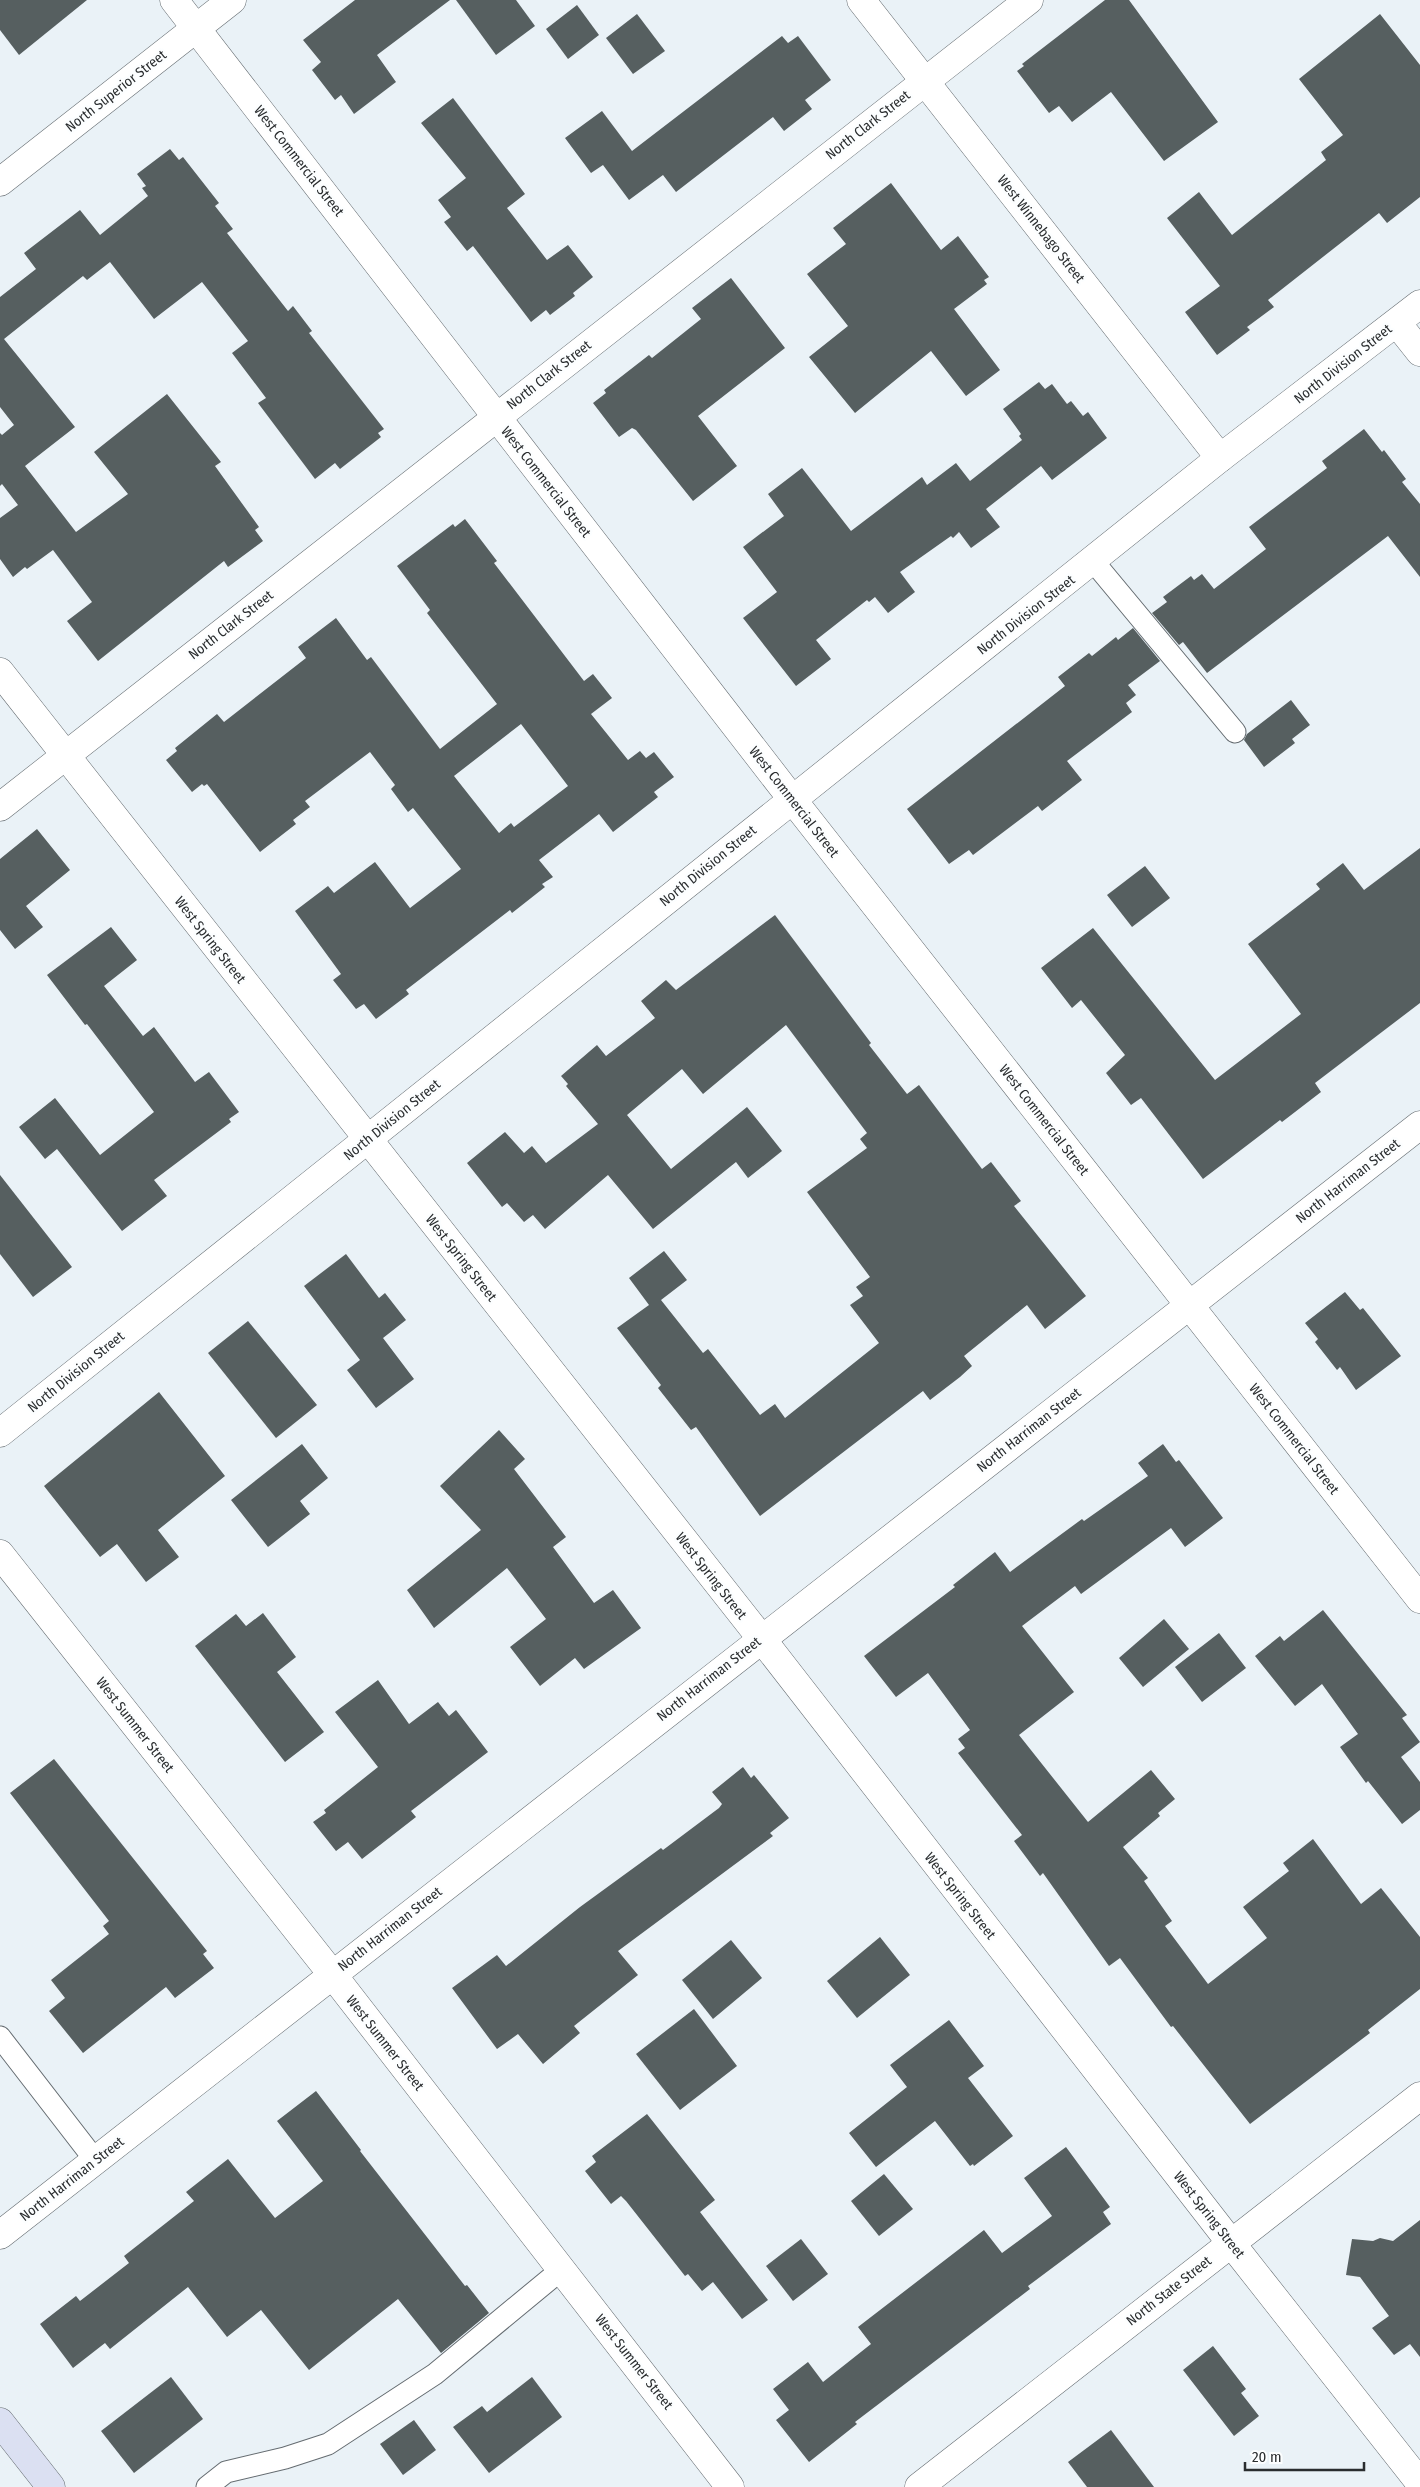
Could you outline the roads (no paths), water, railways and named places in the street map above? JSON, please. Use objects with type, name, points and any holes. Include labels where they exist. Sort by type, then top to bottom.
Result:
[{"type":"main road","points":[[0,2422],[51,2487]]},
{"type":"street","name":"West Commercial Street","points":[[174,0],[792,800],[1420,1599]]},
{"type":"street","name":"North Superior Street","points":[[0,182],[232,0]]},
{"type":"street","name":"West Winnebago Street","points":[[861,0],[1220,458]]},
{"type":"street","name":"North Clark Street","points":[[0,807],[1029,0]]},
{"type":"street","name":"North Division Street","points":[[0,1433],[1220,458],[1420,304]]},
{"type":"street","points":[[1397,323],[1420,352]]},
{"type":"street","name":"West Spring Street","points":[[0,672],[760,1638],[1420,2483]]},
{"type":"street","name":"North Harriman Street","points":[[0,2235],[760,1638],[1190,1306],[1420,1125]]},
{"type":"street","name":"West Summer Street","points":[[0,1554],[332,1974],[730,2487]]},
{"type":"street","name":"North State Street","points":[[919,2487],[1420,2096]]},
{"type":"lane","points":[[1093,561],[1235,732]]},
{"type":"lane","points":[[0,2037],[95,2160]]},
{"type":"lane","points":[[207,2487],[226,2472],[285,2458],[328,2444],[435,2374],[562,2269]]}]
